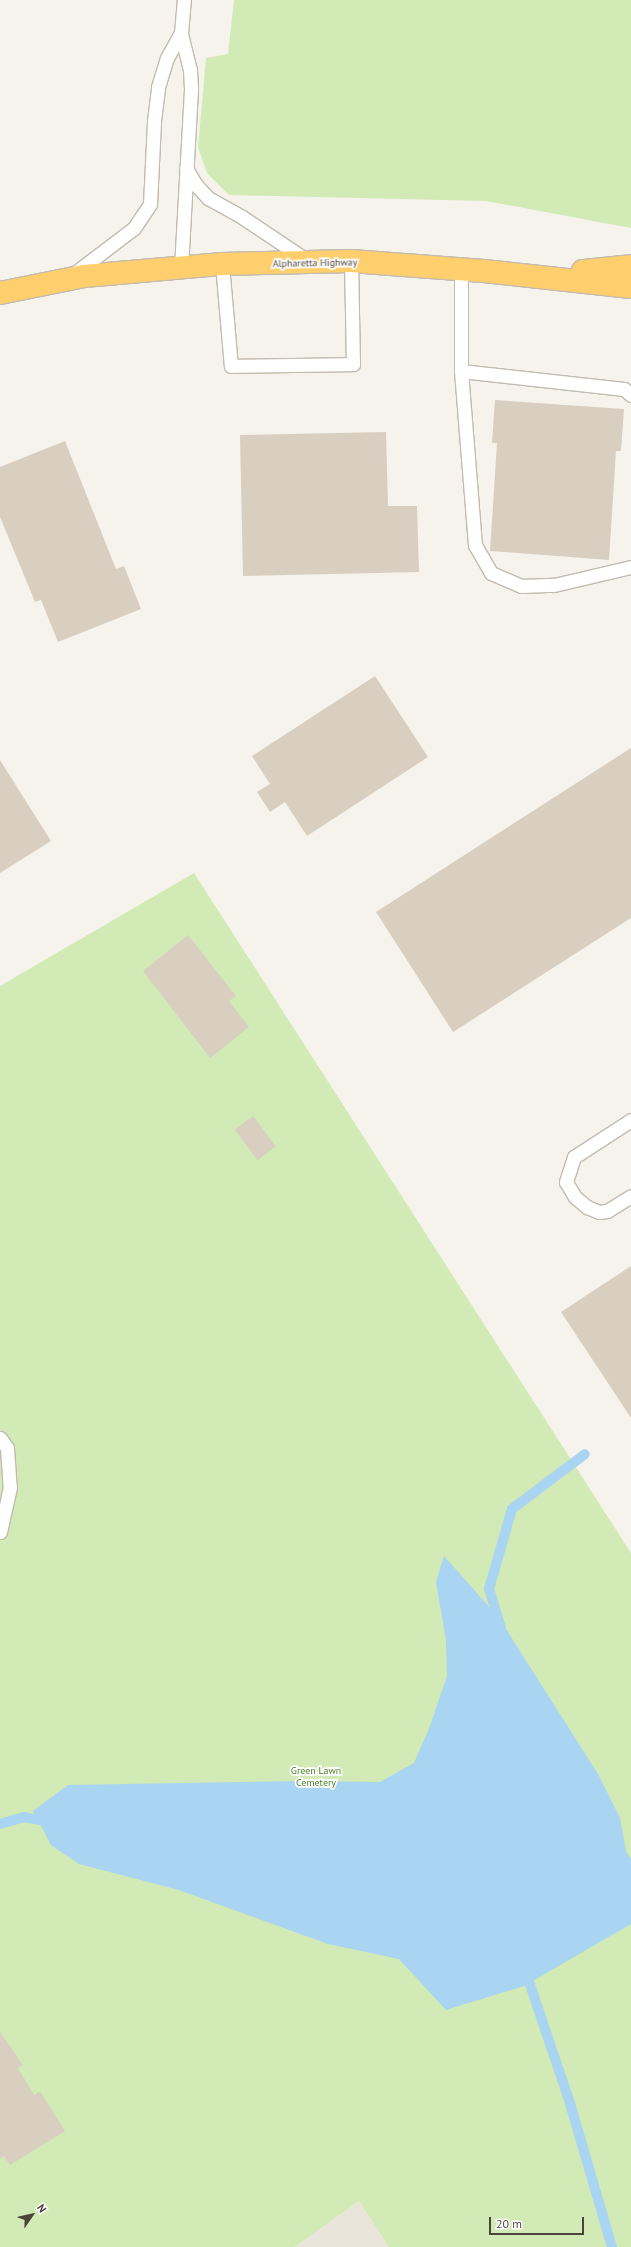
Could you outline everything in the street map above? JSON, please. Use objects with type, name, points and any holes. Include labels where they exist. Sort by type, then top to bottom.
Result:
[{"type":"highway","name":"Alpharetta Highway","points":[[0,293],[67,279],[222,264],[309,262],[351,262],[461,270],[631,287]]},
{"type":"highway","points":[[520,275],[611,270],[631,266]]},
{"type":"lane","points":[[180,268],[190,70],[181,33],[184,0]]},
{"type":"lane","points":[[67,279],[134,228],[150,204],[154,121],[158,87],[167,58],[181,33]]},
{"type":"lane","points":[[186,168],[196,185],[208,198],[242,217],[309,262]]},
{"type":"lane","points":[[222,264],[231,366],[353,364],[351,262]]},
{"type":"lane","points":[[461,270],[461,371],[475,545],[491,573],[521,586],[534,586],[554,585],[631,567]]},
{"type":"lane","points":[[461,371],[624,389],[631,396]]},
{"type":"lane","points":[[631,1120],[574,1157],[566,1182],[575,1197],[587,1207],[599,1212],[607,1211],[631,1196]]},
{"type":"lane","points":[[0,1438],[7,1448],[10,1487],[0,1532]]},
{"type":"shaded area","points":[[359,2201],[389,2247],[295,2247]]},
{"type":"green space","points":[[234,0],[631,0],[631,228],[486,201],[229,195],[207,173],[198,147],[206,58],[228,54]]},
{"type":"green space","name":"Green Lawn Cemetery","points":[[194,873],[631,1553],[631,2247],[389,2247],[359,2201],[295,2247],[0,2247],[0,986]]},
{"type":"water","points":[[444,1556],[499,1618],[598,1774],[620,1818],[626,1851],[631,1859],[631,1924],[524,1986],[446,2010],[399,1959],[328,1944],[179,1890],[79,1864],[51,1845],[33,1811],[68,1785],[301,1781],[380,1782],[414,1763],[430,1726],[447,1676],[446,1640],[436,1582]]},
{"type":"building","points":[[495,400],[624,409],[621,451],[616,451],[609,560],[490,551],[497,443],[492,443]]},
{"type":"building","points":[[386,432],[388,506],[417,506],[419,572],[243,576],[240,435]]},
{"type":"building","points":[[65,441],[116,569],[124,566],[141,609],[58,642],[41,600],[35,602],[0,517],[0,467]]},
{"type":"building","points":[[375,676],[428,757],[307,836],[285,802],[270,812],[257,792],[270,784],[252,756]]},
{"type":"building","points":[[631,748],[631,918],[453,1032],[376,912]]},
{"type":"building","points":[[0,760],[51,841],[0,873]]},
{"type":"building","points":[[188,935],[236,996],[229,1001],[249,1027],[210,1058],[143,971]]},
{"type":"building","points":[[253,1116],[276,1146],[258,1160],[235,1130]]},
{"type":"building","points":[[631,1266],[631,1418],[561,1312]]},
{"type":"building","points":[[0,2032],[23,2065],[18,2068],[34,2095],[40,2091],[65,2131],[10,2165],[4,2156],[0,2158]]},
{"type":"waterway","points":[[501,1628],[489,1589],[512,1509],[585,1454]]},
{"type":"waterway","points":[[0,1824],[24,1817],[50,1822]]},
{"type":"waterway","points":[[525,1970],[569,2100],[612,2247]]}]
